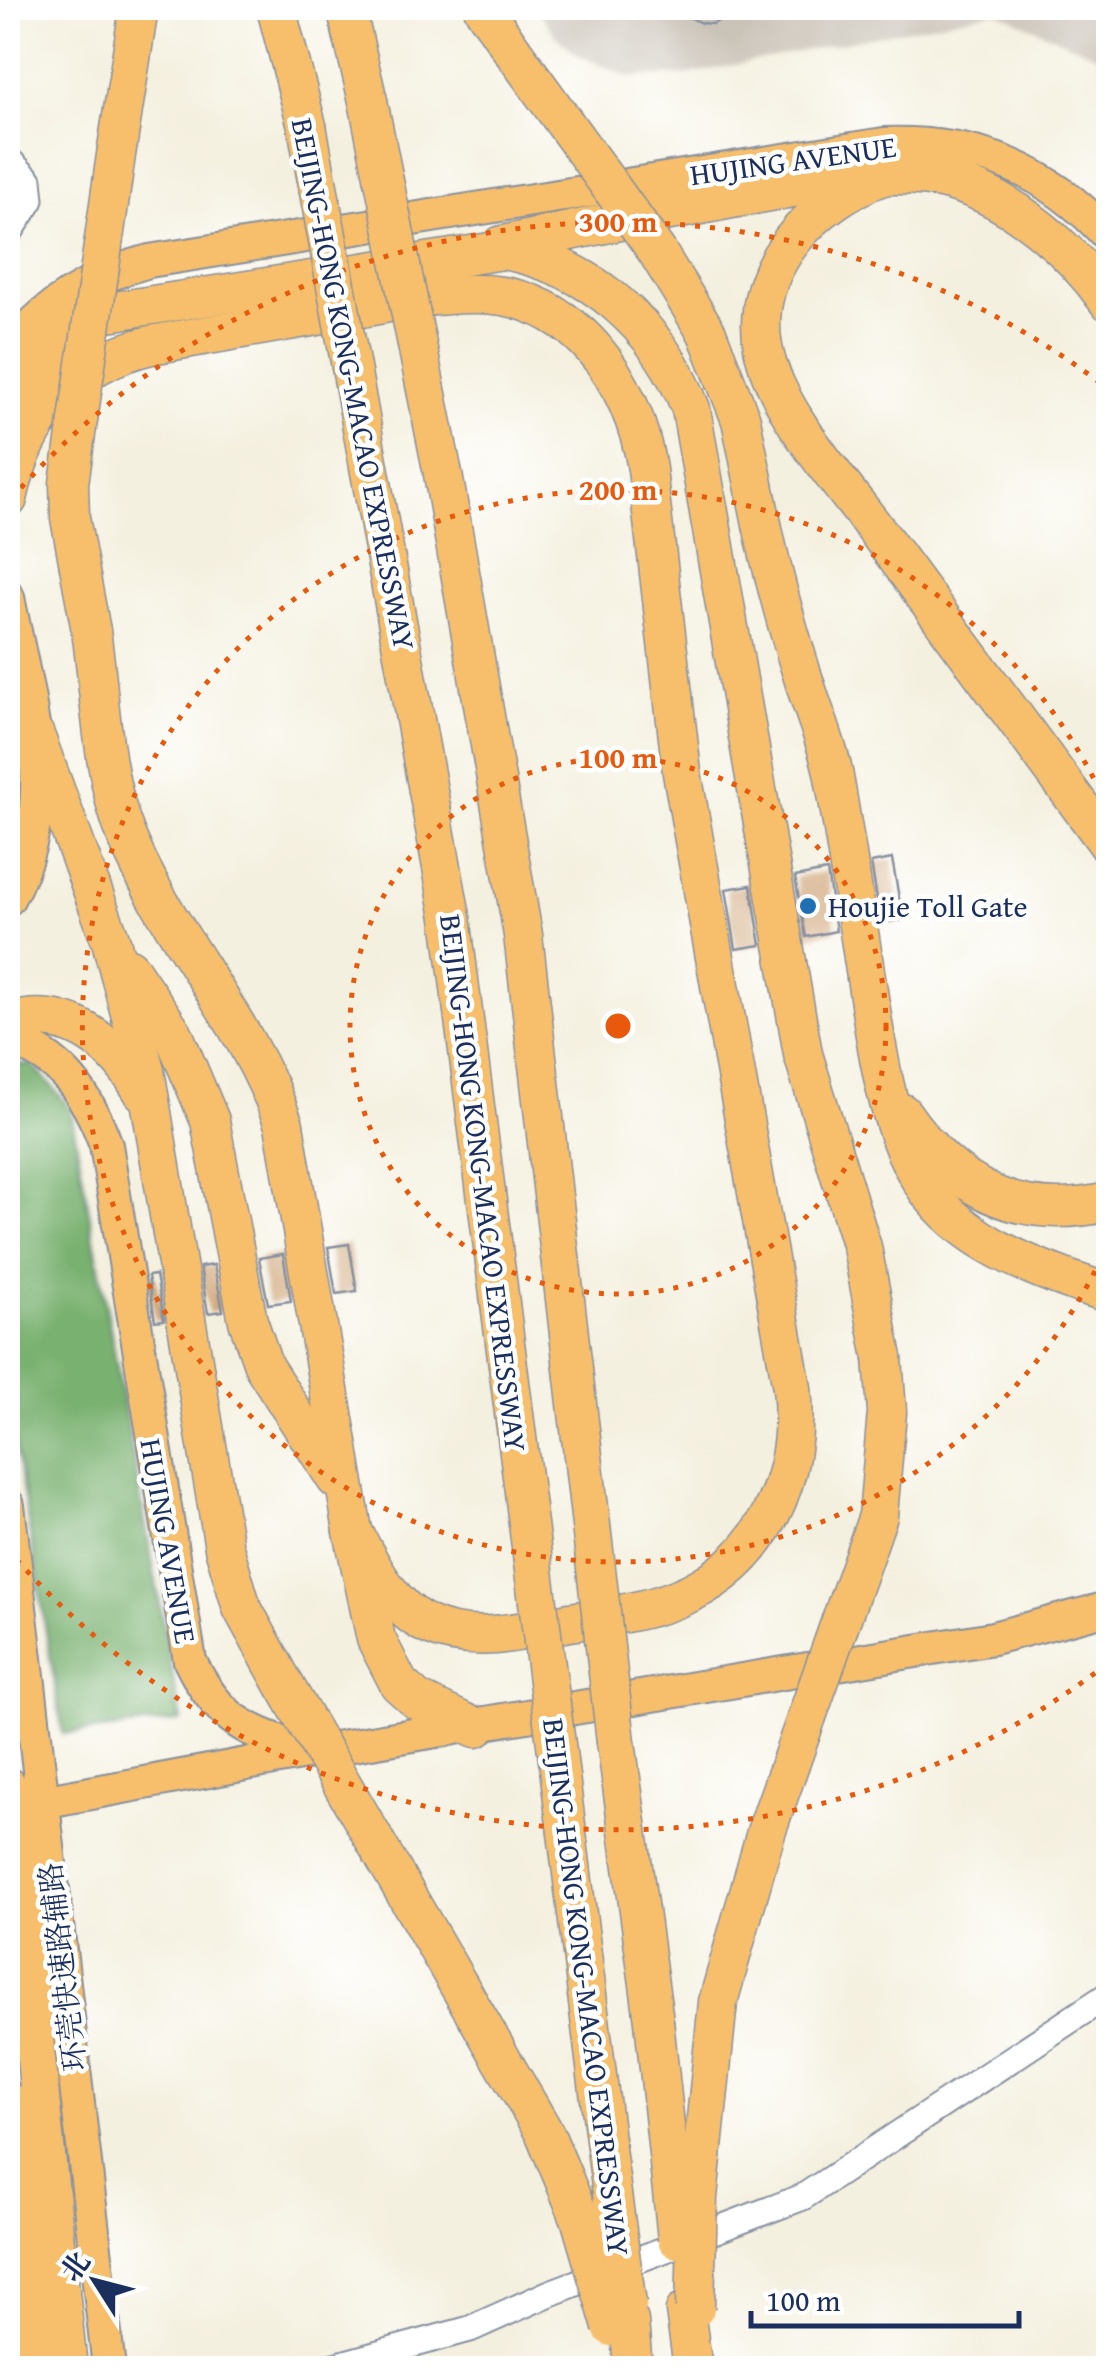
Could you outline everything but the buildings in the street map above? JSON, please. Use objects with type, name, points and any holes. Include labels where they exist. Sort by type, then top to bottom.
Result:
[{"type":"highway","points":[[139,8],[69,483],[70,518],[92,631],[114,794],[128,838],[263,1074],[284,1125],[368,1612],[385,1663],[417,1700],[476,1728]]},
{"type":"highway","name":"BEIJING-HONG KONG-MACAO EXPRESSWAY","points":[[276,8],[307,126],[451,917],[608,2164],[621,2324],[633,2368]]},
{"type":"highway","name":"BEIJING-HONG KONG-MACAO EXPRESSWAY","points":[[346,8],[443,474],[523,935],[616,1742],[690,2310],[693,2364]]},
{"type":"highway","points":[[483,8],[656,250],[707,333],[741,420],[778,597],[833,772],[882,1082],[907,1160],[954,1218],[1017,1261],[1108,1293]]},
{"type":"highway","points":[[883,176],[852,186],[826,203],[783,252],[762,310],[761,330],[770,372],[828,465],[1108,844]]},
{"type":"highway","points":[[8,451],[21,398],[40,365],[58,342],[102,313],[470,252],[670,210],[883,176],[953,182],[1003,204],[1050,238],[1108,301]]},
{"type":"highway","points":[[470,252],[531,255],[559,265],[602,291],[647,332],[681,383],[691,409],[802,1054],[862,1247],[883,1358],[887,1412],[878,1516],[780,1789],[718,2002],[690,2310]]},
{"type":"highway","points":[[8,499],[24,449],[50,406],[84,371],[106,357],[151,344],[432,296],[500,296],[536,306],[567,324],[610,365],[638,425],[647,469],[682,773],[792,1388],[794,1446],[788,1474],[765,1527],[727,1570],[703,1586],[650,1608],[510,1633],[454,1634],[409,1613],[390,1595],[317,1443],[264,1368],[248,1321],[210,1121],[173,1033],[111,941]]},
{"type":"highway","points":[[35,735],[111,941],[152,1106],[224,1548],[242,1608],[545,2134],[621,2324],[622,2368]]},
{"type":"highway","points":[[8,1023],[28,1017],[60,1018],[104,1041],[127,1065],[152,1106]]},
{"type":"highway","points":[[882,1082],[937,1156],[992,1195],[1040,1209],[1070,1210],[1108,1202]]},
{"type":"highway","points":[[8,1788],[68,2368]]},
{"type":"highway","points":[[8,2102],[33,2368]]},
{"type":"main road","name":"HUJING AVENUE","points":[[8,354],[70,293],[122,268],[884,144],[952,146],[1016,164],[1074,200],[1108,236]]},
{"type":"main road","points":[[8,597],[35,735],[38,792],[31,848],[8,898]]},
{"type":"main road","points":[[8,706],[18,650]]},
{"type":"main road","name":"HUJING AVENUE","points":[[8,1040],[38,1052],[80,1087],[106,1145],[190,1661],[208,1695],[231,1720],[311,1752]]},
{"type":"main road","name":"环莞快速路辅路","points":[[8,1506],[109,2368]]},
{"type":"main road","points":[[42,1802],[311,1752],[476,1728],[993,1638],[1108,1608]]},
{"type":"street","points":[[8,159],[29,180],[31,200],[8,235]]},
{"type":"street","points":[[328,2368],[470,2329],[550,2293],[803,2196],[1108,1995]]},
{"type":"shaded area","points":[[536,8],[1108,8],[1108,61],[996,11],[686,75],[629,77],[578,55],[556,36]]},
{"type":"green space","points":[[32,1064],[70,1107],[181,1721],[63,1734],[8,1402],[8,1065]]},
{"type":"place","name":"Houjie Toll Gate","points":[[808,906]]}]
